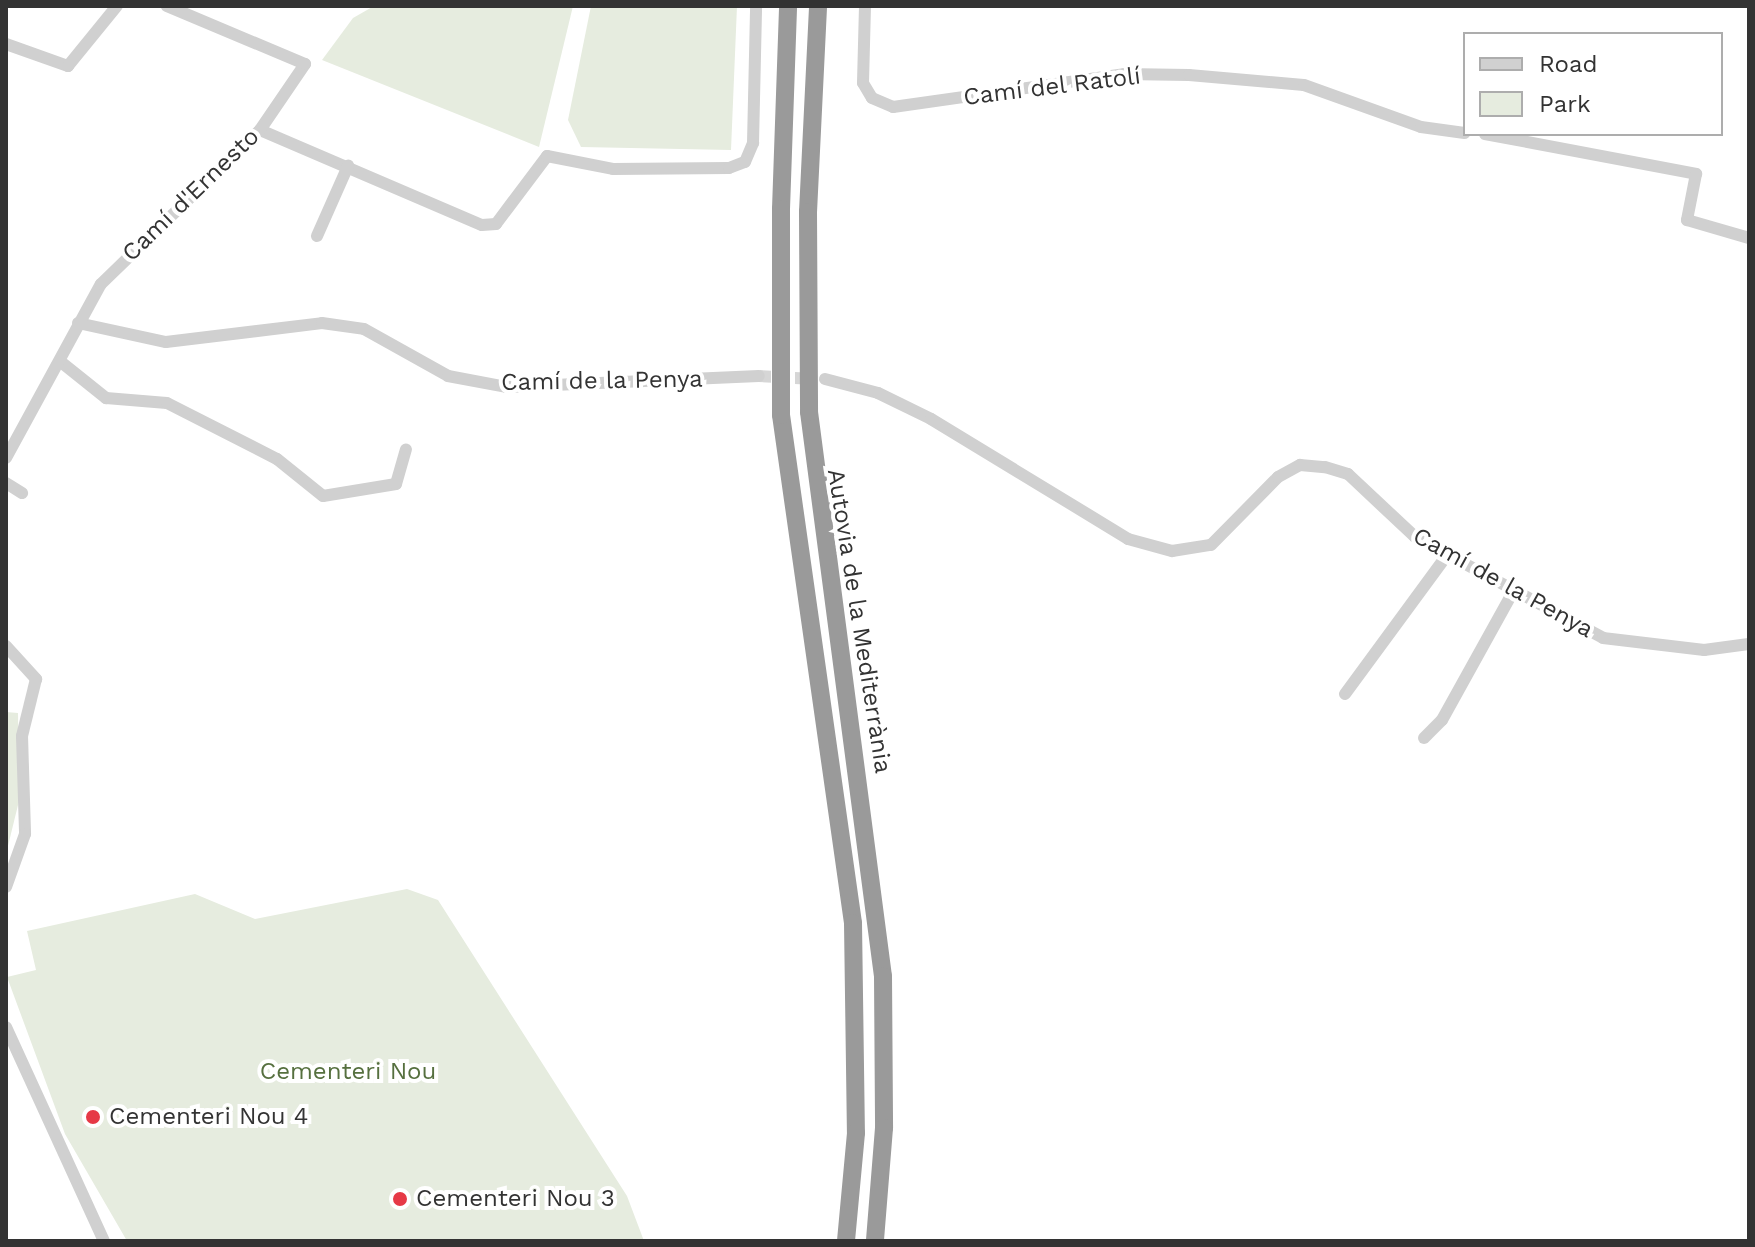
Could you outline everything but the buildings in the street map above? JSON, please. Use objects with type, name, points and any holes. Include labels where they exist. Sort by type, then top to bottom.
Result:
[{"type":"highway","name":"Autovia de la Mediterrània","points":[[788,6],[781,209],[781,415],[853,923],[857,1013],[850,1212],[846,1241]]},
{"type":"highway","name":"Autovia de la Mediterrània","points":[[818,6],[808,212],[809,412],[822,549],[870,852],[885,1013],[875,1241]]},
{"type":"street","points":[[6,44],[68,66],[117,6]]},
{"type":"street","name":"Camí d'Ernesto","points":[[6,458],[101,284],[260,130],[305,64],[167,6]]},
{"type":"street","points":[[260,130],[482,225],[496,224],[547,156],[613,169],[745,162],[753,143],[756,6]]},
{"type":"street","name":"Camí del Ratolí","points":[[865,6],[863,83],[872,98],[893,107],[1124,74],[1189,75],[1304,85],[1421,127],[1463,133]]},
{"type":"street","points":[[1496,136],[1696,174],[1687,220],[1749,238]]},
{"type":"street","points":[[317,236],[348,166]]},
{"type":"street","name":"Camí de la Penya","points":[[78,323],[166,342],[322,323],[364,329],[448,376],[506,387],[759,376]]},
{"type":"street","points":[[61,362],[106,398],[167,403],[277,459],[323,496],[396,484],[406,449]]},
{"type":"street","name":"Camí de la Penya","points":[[825,379],[878,393],[931,419],[1143,543],[1172,551],[1211,545],[1278,477],[1300,465],[1348,474],[1415,537],[1628,647],[1749,644]]},
{"type":"street","points":[[6,483],[22,493]]},
{"type":"street","points":[[1345,694],[1447,555]]},
{"type":"street","points":[[1424,738],[1442,720],[1514,590]]},
{"type":"street","points":[[6,646],[36,679],[22,736],[25,834],[6,887]]},
{"type":"street","points":[[6,1027],[104,1241]]},
{"type":"green space","points":[[374,6],[573,6],[539,147],[322,60],[353,18]]},
{"type":"green space","points":[[591,6],[737,6],[731,150],[581,147],[568,120]]},
{"type":"green space","points":[[6,712],[18,713],[19,801],[6,854]]},
{"type":"green space","name":"Cementeri Nou","points":[[407,889],[438,900],[627,1196],[644,1241],[127,1241],[65,1134],[7,977],[36,970],[27,931],[195,894],[255,919]]},
{"type":"waterway","points":[[529,6],[577,6]]},
{"type":"tunnel","points":[[759,376],[814,379]]},
{"type":"place","name":"Cementeri Nou 4","points":[[93,1117]]},
{"type":"place","name":"Cementeri Nou 3","points":[[400,1199]]}]
